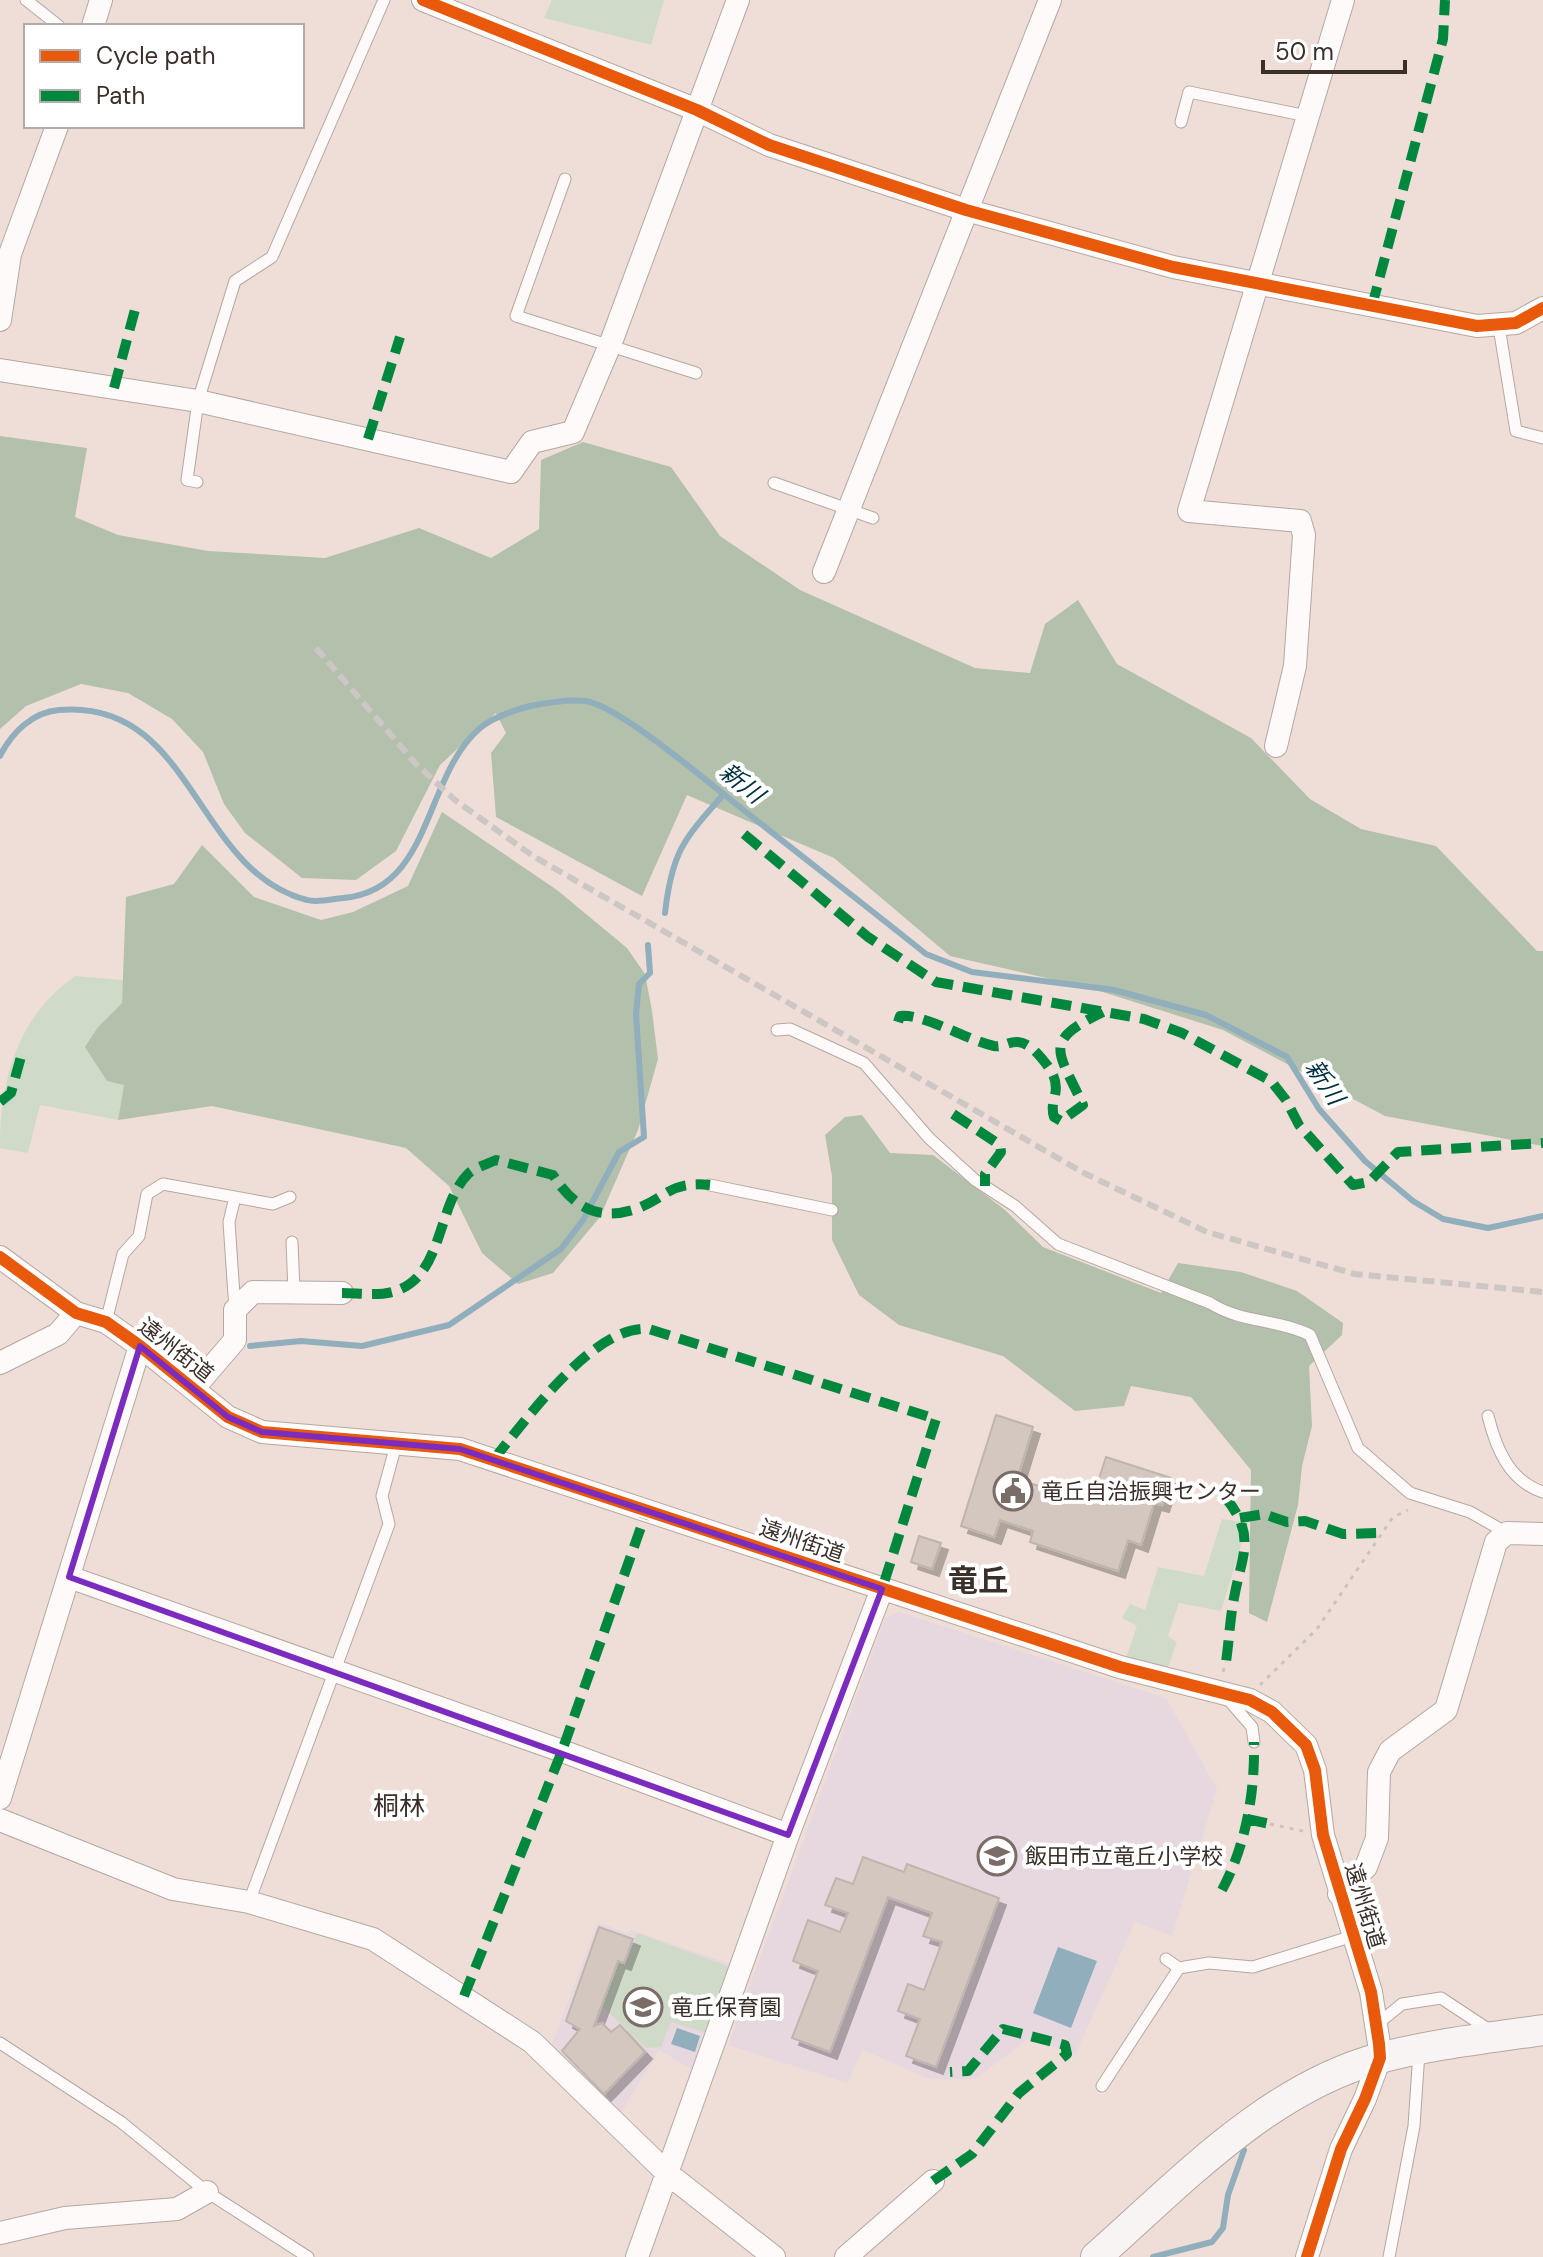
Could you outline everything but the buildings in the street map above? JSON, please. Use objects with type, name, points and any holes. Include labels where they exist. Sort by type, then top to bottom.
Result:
[{"type":"street","points":[[94,24],[101,0]]},
{"type":"street","points":[[423,0],[697,110],[769,145],[966,210],[1173,267],[1477,326],[1499,327],[1516,323],[1543,308]]},
{"type":"street","points":[[0,370],[198,401],[511,472],[532,442],[573,432],[610,345],[738,0]]},
{"type":"street","points":[[824,572],[1050,0]]},
{"type":"street","points":[[1276,746],[1295,666],[1304,535],[1300,521],[1189,511],[1343,0]]},
{"type":"street","points":[[0,320],[10,254],[56,128]]},
{"type":"street","name":"遠州街道","points":[[0,1257],[76,1313],[106,1322],[228,1417],[262,1432],[396,1445],[441,1445],[483,1455],[1120,1667],[1250,1700],[1272,1712],[1306,1745],[1315,1770],[1323,1835],[1371,1992],[1380,2058]]},
{"type":"street","points":[[194,1388],[235,1340],[235,1310],[253,1292],[342,1293]]},
{"type":"street","points":[[0,1363],[58,1334],[76,1313]]},
{"type":"street","points":[[0,1798],[140,1346]]},
{"type":"street","points":[[1339,1894],[1366,1867],[1377,1838],[1379,1772],[1390,1751],[1446,1710],[1496,1542],[1507,1533],[1543,1534]]},
{"type":"street","points":[[69,1577],[788,1835]]},
{"type":"street","points":[[637,2257],[788,1835],[882,1589]]},
{"type":"street","points":[[0,1820],[173,1889],[249,1902],[373,1939],[532,2042],[667,2173],[774,2257]]},
{"type":"street","points":[[1096,2257],[1207,2159],[1302,2090],[1380,2058],[1543,2030]]},
{"type":"street","points":[[1307,2257],[1341,2149],[1380,2058]]},
{"type":"street","points":[[846,2257],[933,2181]]},
{"type":"street","points":[[0,2233],[65,2218],[177,2209],[207,2192]]},
{"type":"lane","points":[[26,0],[56,24]]},
{"type":"lane","points":[[197,482],[187,480],[198,401],[235,281],[272,257],[384,0]]},
{"type":"lane","points":[[1181,122],[1189,92],[1307,116]]},
{"type":"lane","points":[[565,179],[516,316],[696,373]]},
{"type":"lane","points":[[1499,327],[1516,431],[1543,438]]},
{"type":"lane","points":[[774,483],[873,518]]},
{"type":"lane","points":[[777,1030],[790,1029],[864,1063],[929,1138],[975,1180],[1015,1206],[1058,1244],[1210,1303],[1230,1316],[1289,1324],[1310,1335],[1358,1448],[1410,1493],[1470,1512],[1507,1533]]},
{"type":"lane","points":[[106,1322],[123,1254],[139,1236],[147,1194],[163,1184],[273,1204],[290,1197]]},
{"type":"lane","points":[[710,1185],[832,1210]]},
{"type":"lane","points":[[235,1197],[229,1222],[235,1310]]},
{"type":"lane","points":[[292,1242],[294,1291]]},
{"type":"lane","points":[[1488,1416],[1497,1452],[1528,1487],[1543,1492]]},
{"type":"lane","points":[[249,1902],[389,1524],[382,1496],[396,1445]]},
{"type":"lane","points":[[1224,1694],[1252,1727],[1254,1742]]},
{"type":"lane","points":[[1166,1959],[1179,1968],[1209,1963],[1253,1967],[1353,1936]]},
{"type":"lane","points":[[1102,2086],[1179,1968]]},
{"type":"lane","points":[[1376,2025],[1402,2004],[1441,1998],[1498,2037]]},
{"type":"lane","points":[[0,2043],[121,2122],[207,2192],[308,2257]]},
{"type":"lane","points":[[1389,2257],[1414,2126],[1419,2050]]},
{"type":"path","points":[[1250,1700],[1257,1688],[1317,1629],[1393,1517],[1403,1510],[1419,1509]]},
{"type":"path","points":[[1270,1824],[1311,1832]]},
{"type":"highlighted area","points":[[140,1346],[228,1417],[262,1432],[460,1449],[882,1589],[788,1835],[69,1577]]},
{"type":"shaded area","name":"飯田市立竜丘小学校","points":[[899,1612],[1166,1698],[1217,1789],[1172,1936],[1135,1922],[1076,2053],[1028,2039],[975,2079],[929,2079],[863,2050],[847,2083],[728,2045],[885,1618]]},
{"type":"shaded area","name":"竜丘保育園","points":[[598,1922],[734,1965],[698,2073],[659,2050],[619,2116],[550,2049]]},
{"type":"green space","points":[[552,0],[664,0],[651,45],[544,18]]},
{"type":"green space","points":[[0,436],[87,448],[75,517],[118,535],[208,551],[325,558],[419,528],[491,558],[539,529],[541,460],[583,442],[671,467],[720,536],[800,590],[975,668],[1030,673],[1045,624],[1078,600],[1117,664],[1251,738],[1310,799],[1361,829],[1436,846],[1537,951],[1543,951],[1543,1146],[1385,1116],[1223,1030],[1090,988],[950,956],[834,858],[687,795],[642,896],[496,817],[491,753],[506,733],[496,713],[440,765],[396,851],[356,880],[302,878],[245,833],[224,804],[203,752],[172,719],[128,693],[81,684],[26,706],[0,729]]},
{"type":"green space","points":[[442,812],[557,890],[627,948],[645,974],[652,1011],[658,1059],[638,1130],[600,1217],[553,1273],[518,1284],[482,1253],[449,1186],[406,1148],[212,1106],[118,1120],[124,1085],[107,1081],[85,1047],[98,1027],[122,1003],[126,897],[174,884],[202,845],[254,897],[321,920],[353,912],[408,886]]},
{"type":"green space","points":[[75,976],[123,980],[122,1003],[98,1027],[124,1085],[118,1120],[40,1105],[28,1153],[0,1148],[4,1098],[16,1052],[39,1011],[55,992]]},
{"type":"green space","points":[[862,1115],[890,1153],[933,1155],[1005,1210],[1043,1247],[1161,1293],[1178,1263],[1241,1272],[1297,1291],[1343,1323],[1342,1335],[1309,1366],[1312,1426],[1302,1466],[1298,1505],[1267,1622],[1249,1613],[1251,1470],[1191,1397],[1131,1386],[1124,1406],[1075,1411],[1003,1356],[899,1325],[859,1295],[832,1240],[832,1176],[825,1135],[845,1117]]},
{"type":"green space","points":[[1222,1519],[1248,1523],[1221,1611],[1179,1603],[1168,1636],[1177,1642],[1167,1670],[1126,1658],[1137,1626],[1122,1618],[1130,1604],[1145,1610],[1158,1567],[1204,1576]]},
{"type":"green space","points":[[637,1933],[730,1967],[707,2033],[671,2022],[661,2047],[646,2048],[602,2006],[619,1963],[625,1964]]},
{"type":"water","points":[[1058,1947],[1097,1961],[1071,2028],[1033,2013]]},
{"type":"water","points":[[677,2028],[700,2036],[695,2052],[671,2044]]},
{"type":"waterway","name":"新川","points":[[0,756],[17,731],[40,715],[59,710],[103,714],[138,731],[167,757],[239,856],[269,883],[307,900],[320,901],[372,890],[394,875],[411,854],[461,749],[480,728],[530,706],[565,701],[599,705],[657,742],[926,954],[972,972],[1114,990],[1206,1015],[1287,1057],[1319,1109],[1365,1161],[1413,1201],[1443,1219],[1488,1228],[1543,1216]]},
{"type":"waterway","points":[[665,913],[672,875],[682,847],[724,794]]},
{"type":"waterway","points":[[250,1346],[301,1341],[362,1346],[449,1325],[561,1249],[583,1220],[619,1152],[644,1137],[636,1014],[639,984],[650,973],[648,945]]},
{"type":"waterway","points":[[1153,2257],[1212,2242],[1223,2228],[1228,2195],[1244,2150]]},
{"type":"railway","points":[[316,648],[416,764],[455,800],[533,856],[1084,1173],[1207,1232],[1355,1274],[1543,1292]]},
{"type":"marked path","points":[[1372,306],[1443,39],[1445,0]]},
{"type":"marked path","points":[[114,388],[137,302]]},
{"type":"marked path","points":[[368,439],[400,337]]},
{"type":"marked path","points":[[744,834],[868,937],[936,982],[1144,1019],[1182,1033],[1271,1081],[1286,1100],[1299,1125],[1353,1185],[1369,1182],[1398,1152],[1543,1143]]},
{"type":"marked path","points":[[898,1022],[900,1016],[909,1016],[994,1046],[1015,1042],[1027,1045],[1053,1074],[1056,1088],[1054,1117],[1061,1121],[1083,1105],[1062,1059],[1060,1049],[1063,1040],[1070,1031],[1103,1012]]},
{"type":"marked path","points":[[0,1102],[11,1093],[22,1053]]},
{"type":"marked path","points":[[953,1114],[1000,1145],[1001,1152],[985,1174],[985,1186]]},
{"type":"marked path","points":[[342,1293],[386,1293],[409,1285],[430,1257],[458,1188],[468,1174],[496,1160],[553,1175],[578,1203],[609,1214],[636,1209],[686,1185],[710,1185]]},
{"type":"marked path","points":[[494,1459],[543,1399],[584,1357],[628,1332],[649,1329],[936,1419],[882,1589]]},
{"type":"marked path","points":[[1225,1497],[1235,1511],[1244,1534],[1226,1662]]},
{"type":"marked path","points":[[464,1996],[562,1751],[647,1510]]},
{"type":"marked path","points":[[1240,1518],[1264,1514],[1287,1522],[1305,1521],[1343,1534],[1380,1533]]},
{"type":"marked path","points":[[1222,1890],[1243,1837],[1253,1780],[1254,1742]]},
{"type":"marked path","points":[[1247,1819],[1270,1824]]},
{"type":"marked path","points":[[933,2181],[972,2154],[1019,2093],[1067,2054],[1065,2045],[1003,2029],[968,2071],[950,2072]]},
{"type":"cycle path","points":[[423,0],[697,110],[769,145],[966,210],[1173,267],[1477,326],[1516,323],[1543,308]]},
{"type":"cycle path","points":[[0,1257],[76,1313],[106,1322],[228,1417],[262,1432],[460,1449],[1120,1667],[1250,1700],[1272,1712],[1306,1745],[1315,1770],[1323,1835],[1371,1992],[1380,2058],[1341,2149],[1307,2257]]},
{"type":"place","name":"竜丘自治振興センター","points":[[1013,1491]]},
{"type":"place","name":"飯田市立竜丘小学校","points":[[997,1856]]},
{"type":"place","name":"竜丘保育園","points":[[643,2007]]},
{"type":"district","name":"竜丘","points":[[978,1580]]},
{"type":"district","name":"桐林","points":[[399,1806]]}]
